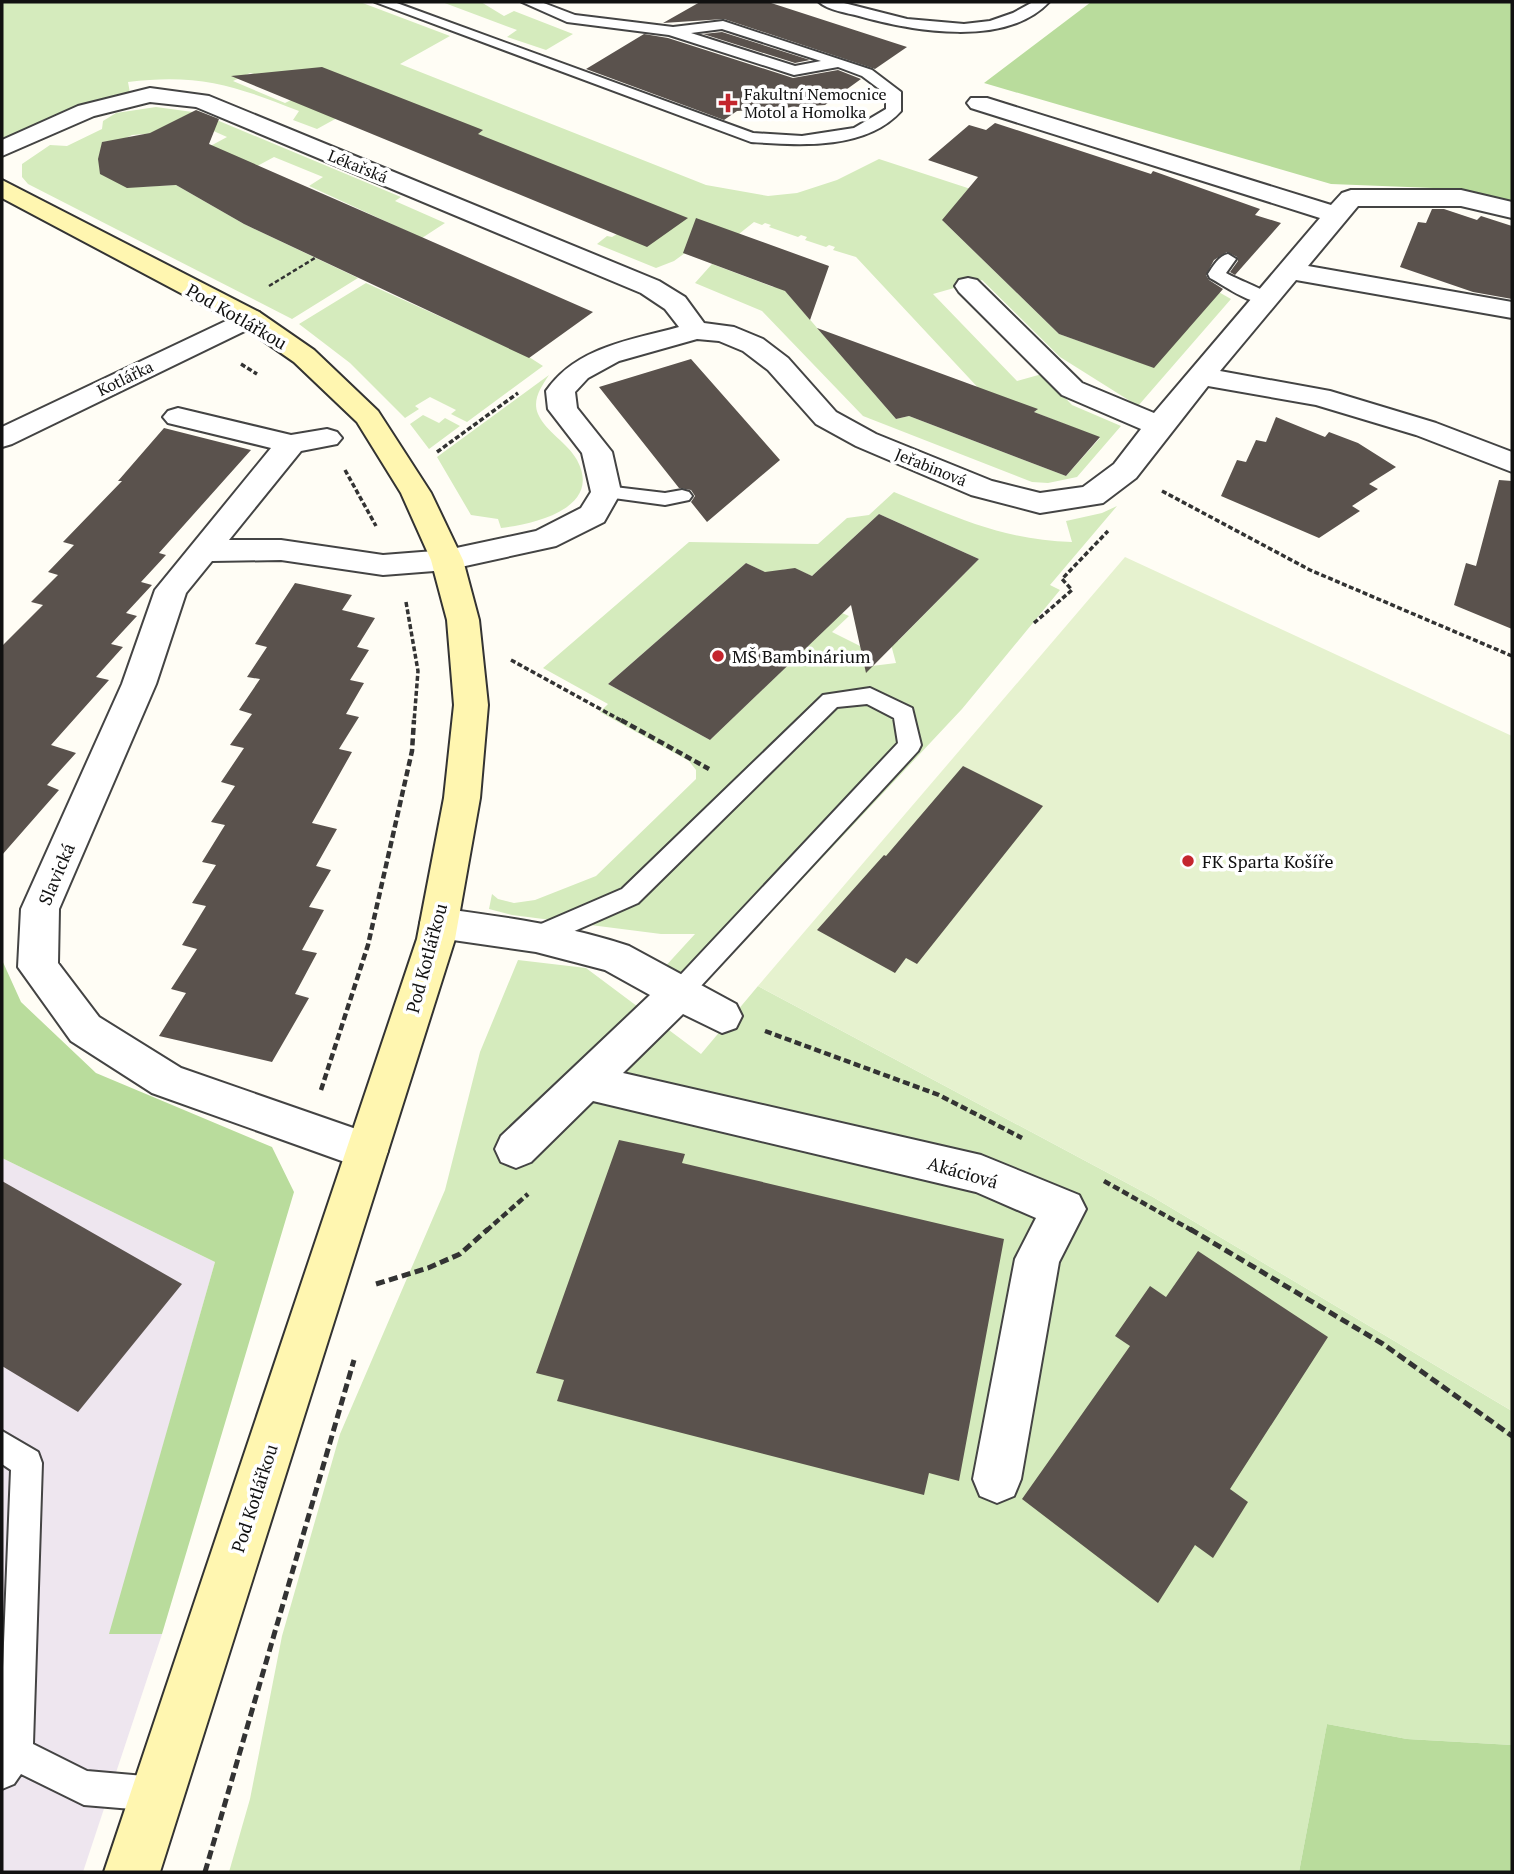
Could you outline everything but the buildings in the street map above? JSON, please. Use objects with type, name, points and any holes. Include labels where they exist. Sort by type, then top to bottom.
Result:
[{"type":"street","name":"Lékařská","points":[[2,149],[99,107],[150,95],[201,102],[650,287],[675,303],[696,331]]},
{"type":"street","points":[[979,103],[1336,215]]},
{"type":"street","name":"Pod Kotlářkou","points":[[2,188],[255,305],[368,417],[416,493],[447,560],[463,620],[471,705],[462,797],[439,923],[132,1872]]},
{"type":"street","name":"Jeřabinová","points":[[606,492],[597,452],[563,409],[560,391],[578,372],[609,355],[696,331],[724,333],[753,345],[778,364],[826,418],[866,440],[982,488],[1040,503],[1092,496],[1125,471],[1159,426],[1351,198],[1461,198],[1512,210]]},
{"type":"street","points":[[1289,271],[1512,310]]},
{"type":"street","points":[[968,286],[1072,388],[1159,426]]},
{"type":"street","name":"Kotlářka","points":[[2,438],[204,340],[255,305]]},
{"type":"street","points":[[1202,376],[1320,397],[1426,429],[1512,463]]},
{"type":"street","points":[[178,417],[290,444],[327,438]]},
{"type":"street","name":"Slavická","points":[[290,444],[171,590],[139,684],[40,909],[38,967],[85,1029],[167,1081],[367,1151]]},
{"type":"street","points":[[203,551],[281,550],[383,565],[447,560],[545,539],[593,515],[606,492]]},
{"type":"street","points":[[439,923],[536,937],[615,957],[722,1016]]},
{"type":"street","points":[[516,1149],[679,993]]},
{"type":"street","name":"Akáciová","points":[[586,1082],[981,1174],[1063,1209],[1037,1259],[997,1479]]},
{"type":"lane","points":[[382,2],[751,137],[802,141],[858,132],[893,111],[894,92],[867,73],[839,62],[723,25],[671,31]]},
{"type":"lane","points":[[529,2],[572,19],[671,31],[794,71],[839,62]]},
{"type":"lane","points":[[826,2],[886,21],[934,28],[986,26],[1026,14],[1042,2]]},
{"type":"lane","points":[[1228,259],[1216,274],[1243,290],[1266,298]]},
{"type":"lane","points":[[606,492],[665,499],[682,496]]},
{"type":"lane","points":[[536,937],[630,896],[831,700],[870,696],[904,714],[909,745],[679,993]]},
{"type":"lane","points":[[2,1446],[27,1463],[9,1762],[84,1788],[156,1794]]},
{"type":"path","points":[[255,305],[315,258]]},
{"type":"path","points":[[204,340],[265,379]]},
{"type":"path","points":[[308,1131],[368,945],[412,751],[418,671],[406,602],[383,565],[389,549],[327,438]]},
{"type":"path","points":[[1125,471],[1310,570],[1512,656]]},
{"type":"path","points":[[1034,623],[1072,590],[1062,579],[1116,523]]},
{"type":"path","points":[[722,1016],[939,1095],[1033,1144]]},
{"type":"path","points":[[1092,1175],[1151,1206],[1383,1344],[1512,1436]]},
{"type":"path","points":[[375,1285],[428,1268],[460,1254],[533,1188]]},
{"type":"path","points":[[372,1297],[378,1272]]},
{"type":"path","points":[[205,1872],[358,1347]]},
{"type":"shaded area","points":[[2,1158],[215,1262],[110,1634],[162,1634],[83,1872],[2,1872]]},
{"type":"green space","points":[[2,2],[360,2],[450,36],[400,64],[706,185],[768,196],[797,193],[837,180],[879,159],[1205,266],[1201,282],[1231,299],[1138,406],[1060,357],[982,280],[933,294],[1017,381],[1042,374],[1072,405],[1121,426],[1077,477],[1048,483],[1032,482],[863,416],[762,311],[695,283],[712,264],[773,287],[780,285],[896,419],[909,416],[1066,476],[1100,438],[1034,412],[1037,410],[983,393],[856,257],[833,250],[835,247],[829,245],[826,247],[805,240],[807,237],[798,237],[769,227],[771,225],[765,223],[762,225],[754,222],[715,253],[696,245],[674,261],[656,268],[597,244],[607,236],[617,234],[477,134],[482,130],[250,73],[233,81],[285,103],[297,97],[337,118],[317,129],[293,120],[299,111],[236,88],[196,81],[153,80],[128,82],[130,93],[73,108],[2,141]],"holes":[[[942,220],[1153,367],[1059,334]]]},
{"type":"green space","points":[[442,2],[481,2],[504,16],[514,11],[573,34],[546,50],[507,37],[517,30]]},
{"type":"green space","points":[[1091,2],[1512,2],[1512,201],[1459,189],[1331,184],[984,83]]},
{"type":"green space","points":[[156,107],[200,113],[401,197],[395,201],[445,223],[422,238],[309,186],[323,177],[274,157],[248,171],[203,150],[227,137],[182,117],[169,132],[132,135],[122,140],[102,142],[100,171],[138,187],[176,185],[244,224],[358,278],[292,319],[28,184],[22,177],[22,164],[50,145],[67,146],[102,129],[103,121],[116,113]]},
{"type":"green space","points":[[366,283],[529,357],[543,366],[467,422],[451,414],[456,410],[430,397],[415,406],[419,409],[405,418],[350,363],[299,324]]},
{"type":"green space","points":[[549,375],[538,394],[536,409],[546,426],[577,460],[583,477],[581,490],[573,502],[562,510],[531,522],[501,528],[498,519],[471,515],[437,457]]},
{"type":"green space","points":[[423,415],[439,423],[445,418],[460,426],[429,449],[410,424]]},
{"type":"green space","points":[[894,492],[980,526],[1024,537],[1072,542],[1066,521],[1102,513],[1117,506],[1050,585],[1060,590],[962,709],[675,1015],[651,997],[651,982],[695,934],[661,934],[512,915],[489,909],[492,894],[498,899],[514,903],[535,900],[596,876],[696,779],[696,770],[689,761],[600,712],[608,704],[543,668],[689,542],[818,544],[847,518],[869,515]],"holes":[[[879,514],[979,559],[898,641],[890,641],[896,663],[864,667],[860,646],[832,632],[849,616],[842,613],[710,740],[608,684],[746,563],[773,576],[787,569],[812,576]]]},
{"type":"green space","name":"FK Sparta Košíře","points":[[1125,557],[1512,736],[1512,1411],[1153,1197],[758,986]]},
{"type":"green space","points":[[2,960],[21,1002],[96,1073],[272,1147],[294,1192],[162,1634],[109,1634],[215,1262],[2,1158]]},
{"type":"green space","points":[[518,960],[586,968],[701,1054],[758,986],[1153,1197],[1512,1411],[1512,1745],[1407,1739],[1327,1724],[1299,1872],[229,1872],[250,1799],[282,1636],[340,1434],[445,1190],[480,1052]]},
{"type":"green space","points":[[1327,1724],[1407,1739],[1512,1745],[1512,1872],[1299,1872]]},
{"type":"place","name":"Fakultní Nemocnice Motol a Homolka","points":[[728,103]]},
{"type":"place","name":"MŠ Bambinárium","points":[[718,656]]},
{"type":"place","name":"FK Sparta Košíře","points":[[1188,861]]}]
